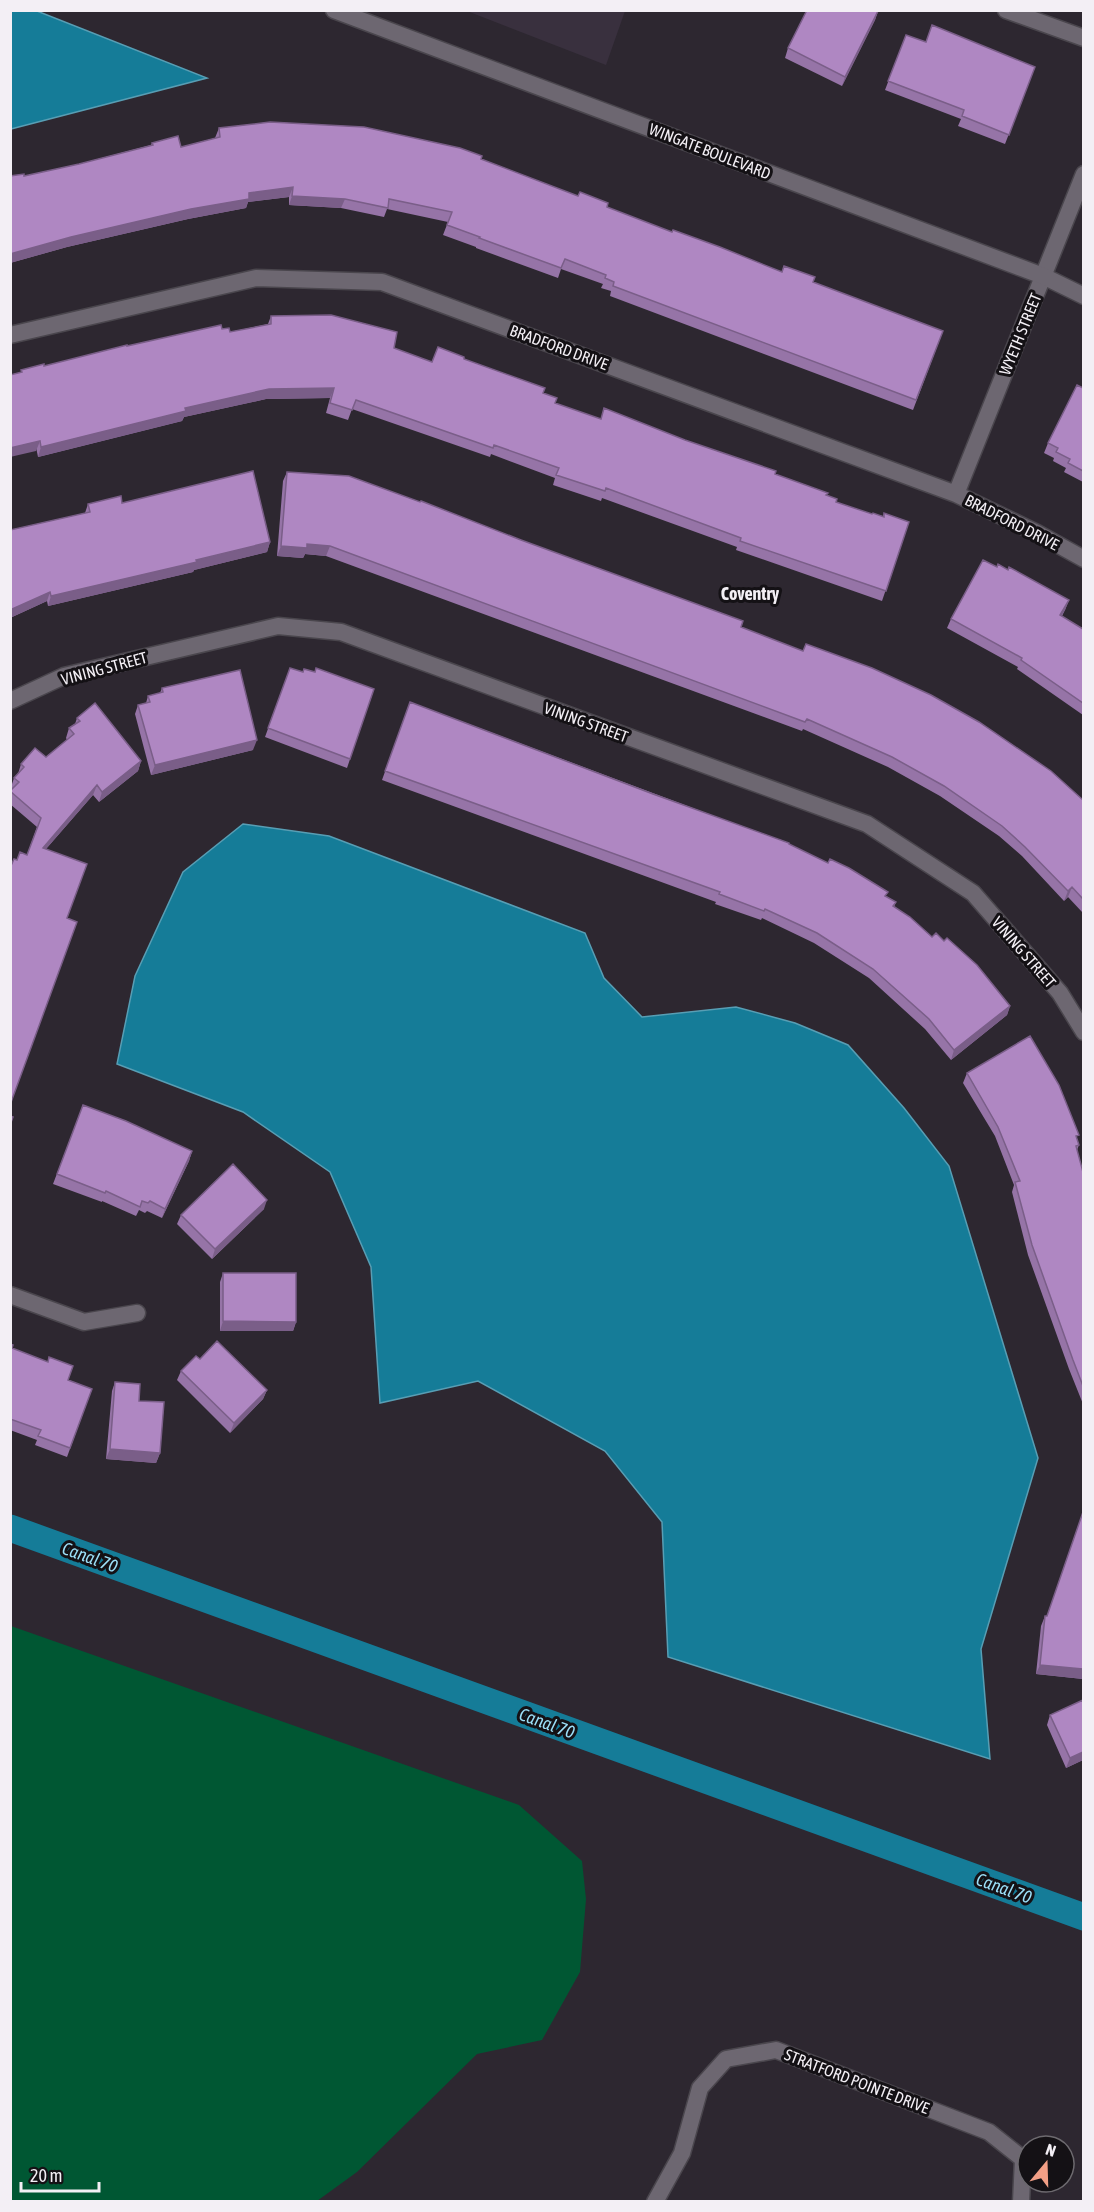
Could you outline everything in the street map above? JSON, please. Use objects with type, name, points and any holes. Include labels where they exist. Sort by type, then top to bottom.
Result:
[{"type":"street","name":"WINGATE BOULEVARD","points":[[334,10],[1043,276],[1083,296]]},
{"type":"street","points":[[1006,10],[1083,38]]},
{"type":"street","name":"WYETH STREET","points":[[957,494],[1083,174]]},
{"type":"street","name":"BRADFORD DRIVE","points":[[10,335],[256,278],[382,282],[957,494],[1037,533],[1083,560]]},
{"type":"street","name":"VINING STREET","points":[[10,701],[64,676],[279,626],[341,632],[867,824],[973,893],[1060,993],[1083,1032]]},
{"type":"street","points":[[10,1295],[84,1322],[137,1313]]},
{"type":"street","name":"STRATFORD POINTE DRIVE","points":[[654,2202],[682,2153],[700,2088],[726,2059],[776,2050],[989,2132],[1023,2159],[1021,2202]]},
{"type":"shaded area","points":[[625,10],[606,65],[467,11]]},
{"type":"green space","points":[[11,1626],[519,1805],[582,1861],[586,1899],[580,1972],[542,2040],[477,2054],[357,2172],[317,2201],[11,2201]]},
{"type":"water","points":[[11,10],[37,11],[207,78],[11,129]]},
{"type":"water","points":[[243,824],[329,836],[585,933],[604,978],[642,1017],[736,1007],[795,1023],[848,1045],[904,1108],[949,1166],[1038,1458],[981,1649],[990,1759],[668,1657],[662,1522],[605,1451],[478,1381],[380,1403],[371,1267],[330,1172],[243,1112],[117,1064],[135,976],[183,872]]},
{"type":"building","points":[[807,10],[878,11],[845,77],[788,48]]},
{"type":"building","points":[[932,25],[1035,67],[1009,135],[962,116],[964,110],[888,81],[906,35],[926,42]]},
{"type":"building","points":[[270,122],[364,127],[460,148],[482,156],[481,159],[578,196],[580,192],[608,203],[607,207],[672,232],[673,230],[720,247],[782,272],[784,266],[815,277],[813,282],[943,331],[916,400],[613,286],[614,282],[605,278],[606,275],[565,259],[561,268],[479,238],[447,225],[452,212],[389,199],[388,208],[345,199],[292,196],[293,187],[249,193],[249,199],[191,209],[10,254],[10,176],[24,174],[24,176],[79,164],[153,145],[152,143],[178,136],[181,147],[220,137],[219,128]]},
{"type":"building","points":[[331,315],[397,332],[394,348],[432,362],[438,347],[464,357],[464,359],[545,388],[543,393],[557,398],[555,403],[601,419],[604,408],[685,440],[776,471],[775,474],[828,493],[826,495],[837,499],[836,502],[884,517],[884,513],[909,522],[886,591],[740,541],[741,538],[606,488],[605,491],[556,475],[559,468],[494,445],[493,448],[356,400],[352,410],[330,403],[334,388],[269,389],[185,408],[186,411],[41,447],[40,441],[10,448],[10,375],[22,372],[21,370],[221,325],[222,329],[229,328],[230,332],[271,324],[271,316]]},
{"type":"building","points":[[1077,385],[1083,388],[1083,471],[1068,463],[1070,459],[1056,452],[1058,448],[1048,443]]},
{"type":"building","points":[[253,471],[270,542],[196,560],[197,562],[51,596],[50,592],[10,610],[10,530],[90,512],[88,504],[121,496],[122,503]]},
{"type":"building","points":[[287,472],[349,476],[743,621],[741,627],[803,651],[806,644],[872,668],[931,695],[979,722],[1051,771],[1083,800],[1083,899],[1072,887],[1068,891],[1002,826],[944,786],[892,757],[807,719],[805,722],[330,546],[307,544],[307,548],[281,546]]},
{"type":"building","points":[[983,560],[997,567],[998,564],[1008,570],[1009,567],[1069,600],[1060,615],[1083,629],[1083,703],[1021,660],[1022,658],[951,619]]},
{"type":"building","points":[[290,668],[303,672],[304,669],[315,672],[316,668],[374,689],[350,759],[268,728]]},
{"type":"building","points":[[240,670],[257,740],[155,765],[138,705],[150,702],[148,696],[163,692],[162,688]]},
{"type":"building","points":[[410,702],[789,843],[828,863],[830,859],[849,868],[888,892],[885,896],[896,902],[893,906],[910,917],[932,937],[936,933],[944,941],[947,938],[977,965],[1010,1006],[954,1050],[929,1019],[873,969],[817,933],[765,909],[764,911],[719,894],[720,892],[385,771]]},
{"type":"building","points":[[95,703],[141,761],[102,792],[97,785],[43,848],[87,864],[67,918],[77,922],[10,1105],[10,868],[20,852],[27,855],[41,818],[10,791],[19,782],[14,778],[24,767],[21,764],[35,748],[46,757],[74,734],[69,728],[80,721],[77,718]]},
{"type":"building","points":[[1030,1036],[1059,1085],[1079,1135],[1076,1136],[1079,1145],[1076,1146],[1083,1172],[1083,1386],[1032,1245],[1015,1182],[1020,1181],[998,1127],[967,1073]]},
{"type":"building","points":[[83,1105],[126,1121],[192,1151],[165,1209],[150,1201],[148,1203],[142,1201],[140,1207],[106,1191],[105,1193],[57,1174]]},
{"type":"building","points":[[233,1164],[267,1200],[215,1249],[181,1215]]},
{"type":"building","points":[[223,1273],[296,1273],[296,1322],[223,1321]]},
{"type":"building","points":[[217,1341],[267,1390],[234,1423],[181,1371],[196,1356],[200,1359]]},
{"type":"building","points":[[10,1344],[13,1345],[12,1348],[48,1362],[49,1357],[73,1366],[68,1380],[92,1389],[70,1448],[38,1436],[41,1430],[10,1419]]},
{"type":"building","points":[[115,1382],[140,1384],[139,1401],[164,1402],[160,1453],[110,1449]]},
{"type":"building","points":[[1083,1512],[1083,1669],[1040,1665],[1045,1616],[1047,1616]]},
{"type":"building","points":[[1083,1700],[1083,1752],[1070,1758],[1050,1715]]},
{"type":"waterway","name":"Canal 70","points":[[10,1528],[1084,1917]]},
{"type":"district","name":"Coventry","points":[[750,593]]}]
